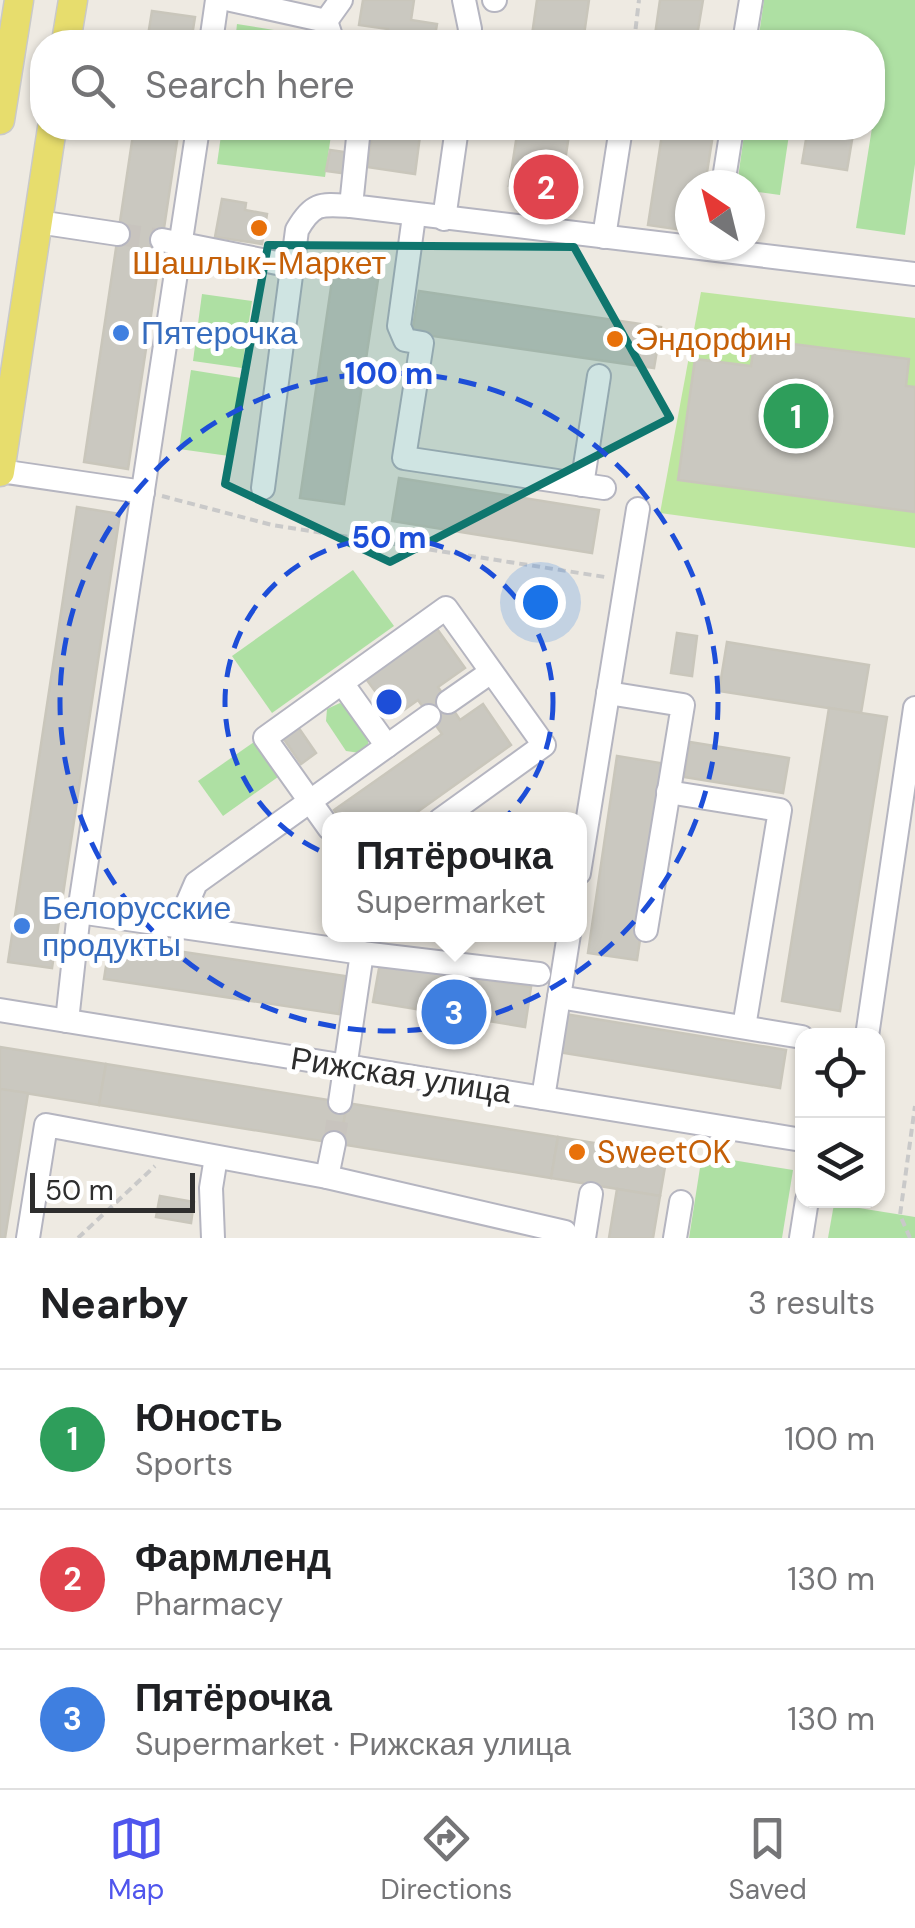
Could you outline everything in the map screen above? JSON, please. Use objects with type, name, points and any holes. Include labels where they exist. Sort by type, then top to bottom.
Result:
[{"type":"main road","points":[[0,120],[20,0]]},
{"type":"main road","points":[[68,30],[73,0]]},
{"type":"main road","points":[[0,471],[50,140]]},
{"type":"street","points":[[213,30],[217,0]]},
{"type":"street","points":[[231,0],[324,30]]},
{"type":"street","points":[[331,30],[341,0]]},
{"type":"street","points":[[464,0],[470,30]]},
{"type":"street","points":[[746,30],[751,0]]},
{"type":"street","points":[[67,1021],[143,492],[171,242],[195,140]]},
{"type":"street","points":[[350,206],[358,140]]},
{"type":"street","points":[[444,219],[455,140]]},
{"type":"street","points":[[604,237],[618,140]]},
{"type":"street","points":[[725,170],[730,140]]},
{"type":"street","points":[[263,488],[296,230],[306,214],[322,204],[675,244]]},
{"type":"street","points":[[414,216],[399,326],[405,340],[422,343],[404,458],[594,486],[599,376]]},
{"type":"street","points":[[38,222],[118,234]]},
{"type":"street","points":[[171,242],[292,266]]},
{"type":"street","points":[[765,255],[915,274]]},
{"type":"street","points":[[0,471],[143,492]]},
{"type":"street","points":[[587,823],[638,509]]},
{"type":"street","points":[[322,818],[265,738],[446,608],[544,746],[451,812]]},
{"type":"street","points":[[176,927],[196,883],[492,672]]},
{"type":"street","points":[[342,683],[387,746]]},
{"type":"street","points":[[608,693],[682,705],[646,930]]},
{"type":"street","points":[[869,1028],[915,709]]},
{"type":"street","points":[[668,792],[780,810],[744,1028]]},
{"type":"street","points":[[80,912],[539,974]]},
{"type":"street","points":[[542,1098],[568,942]]},
{"type":"street","points":[[340,1102],[362,953]]},
{"type":"street","points":[[559,997],[795,1036]]},
{"type":"street","name":"Рижская улица","points":[[0,1010],[795,1139]]},
{"type":"street","points":[[28,1238],[46,1125],[327,1177],[574,1235],[591,1194]]},
{"type":"street","points":[[327,1177],[334,1143]]},
{"type":"street","points":[[216,1157],[211,1188],[218,1237]]},
{"type":"street","points":[[676,1238],[681,1202]]},
{"type":"street","points":[[801,1238],[806,1208]]},
{"type":"path","points":[[635,30],[639,0]]},
{"type":"path","points":[[143,492],[272,524],[607,578]]},
{"type":"path","points":[[910,1238],[900,1215],[915,1106]]},
{"type":"path","points":[[78,1238],[174,1148]]},
{"type":"highlighted area","points":[[268,245],[574,247],[670,418],[390,562],[225,484]]},
{"type":"green space","points":[[764,0],[915,0],[915,164],[905,235],[856,228],[870,140],[885,140],[885,30],[760,30]]},
{"type":"green space","points":[[237,24],[274,30],[236,30]]},
{"type":"green space","points":[[220,140],[330,140],[325,177],[217,164]]},
{"type":"green space","points":[[743,140],[788,140],[780,195],[765,193],[765,170],[739,170]]},
{"type":"green space","points":[[701,292],[915,318],[915,548],[660,513]]},
{"type":"green space","points":[[202,294],[252,301],[242,368],[193,361]]},
{"type":"green space","points":[[191,370],[241,378],[229,456],[179,449]]},
{"type":"green space","points":[[353,570],[394,626],[272,713],[232,656]]},
{"type":"green space","points":[[340,703],[368,738],[360,753],[346,751],[326,721],[327,709]]},
{"type":"green space","points":[[254,742],[278,777],[223,816],[198,781]]},
{"type":"green space","points":[[702,1155],[793,1170],[782,1238],[689,1238]]},
{"type":"green space","points":[[833,1208],[915,1217],[915,1238],[828,1238]]},
{"type":"building","points":[[363,0],[414,0],[411,20],[437,24],[436,30],[388,30],[359,25]]},
{"type":"building","points":[[537,0],[589,0],[585,30],[533,30]]},
{"type":"building","points":[[660,0],[703,0],[698,30],[656,30]]},
{"type":"building","points":[[152,11],[195,17],[193,30],[149,30]]},
{"type":"building","points":[[132,140],[177,140],[128,469],[84,462]]},
{"type":"building","points":[[371,140],[419,140],[415,174],[367,167]]},
{"type":"building","points":[[516,140],[568,140],[560,194],[509,186]]},
{"type":"building","points":[[661,140],[712,140],[707,170],[675,170],[675,229],[648,225]]},
{"type":"building","points":[[806,140],[852,140],[847,170],[802,163]]},
{"type":"building","points":[[330,150],[352,153],[349,174],[326,171]]},
{"type":"building","points":[[222,199],[246,203],[245,210],[267,214],[262,244],[215,237]]},
{"type":"building","points":[[334,267],[379,273],[344,504],[300,498]]},
{"type":"building","points":[[419,291],[661,327],[654,368],[412,333]]},
{"type":"building","points":[[755,339],[909,359],[906,386],[915,387],[915,512],[678,480],[695,359],[751,366]]},
{"type":"building","points":[[399,478],[599,510],[592,553],[392,521]]},
{"type":"building","points":[[77,507],[120,514],[52,968],[8,962]]},
{"type":"building","points":[[435,626],[465,668],[438,687],[460,720],[483,704],[511,745],[417,812],[335,812],[442,734],[418,700],[394,717],[364,676]]},
{"type":"building","points":[[677,633],[697,636],[692,676],[671,673]]},
{"type":"building","points":[[727,642],[869,665],[861,713],[719,691]]},
{"type":"building","points":[[829,708],[887,717],[840,1011],[782,1001]]},
{"type":"building","points":[[296,724],[316,753],[301,764],[281,735]]},
{"type":"building","points":[[690,742],[789,758],[783,793],[684,777]]},
{"type":"building","points":[[617,756],[666,764],[637,960],[588,953]]},
{"type":"building","points":[[110,941],[345,976],[339,1014],[104,979]]},
{"type":"building","points":[[380,963],[531,987],[525,1027],[373,1002]]},
{"type":"building","points":[[565,1014],[786,1050],[780,1088],[558,1052]]},
{"type":"building","points":[[0,1047],[106,1064],[99,1105],[0,1089]]},
{"type":"building","points":[[106,1064],[347,1103],[340,1144],[99,1105]]},
{"type":"building","points":[[0,1089],[28,1093],[5,1238],[0,1238]]},
{"type":"building","points":[[347,1103],[558,1137],[551,1178],[340,1144]]},
{"type":"building","points":[[558,1137],[667,1155],[660,1196],[551,1178]]},
{"type":"building","points":[[617,1189],[660,1196],[653,1238],[609,1238]]},
{"type":"building","points":[[160,1196],[194,1202],[191,1223],[156,1217]]},
{"type":"tunnel","points":[[118,234],[162,240]]},
{"type":"tunnel","points":[[334,1143],[340,1102]]},
{"type":"place","name":"Фармленд","points":[[546,187]]},
{"type":"place","name":"Шашлык-Маркет","points":[[259,228]]},
{"type":"place","name":"Пятерочка","points":[[121,333]]},
{"type":"place","name":"Эндорфин","points":[[615,339]]},
{"type":"place","name":"Юность","points":[[796,416]]},
{"type":"place","name":"Белорусские продукты","points":[[22,926]]},
{"type":"place","name":"Пятёрочка","points":[[454,1012]]},
{"type":"place","name":"SweetOK","points":[[577,1152]]}]
